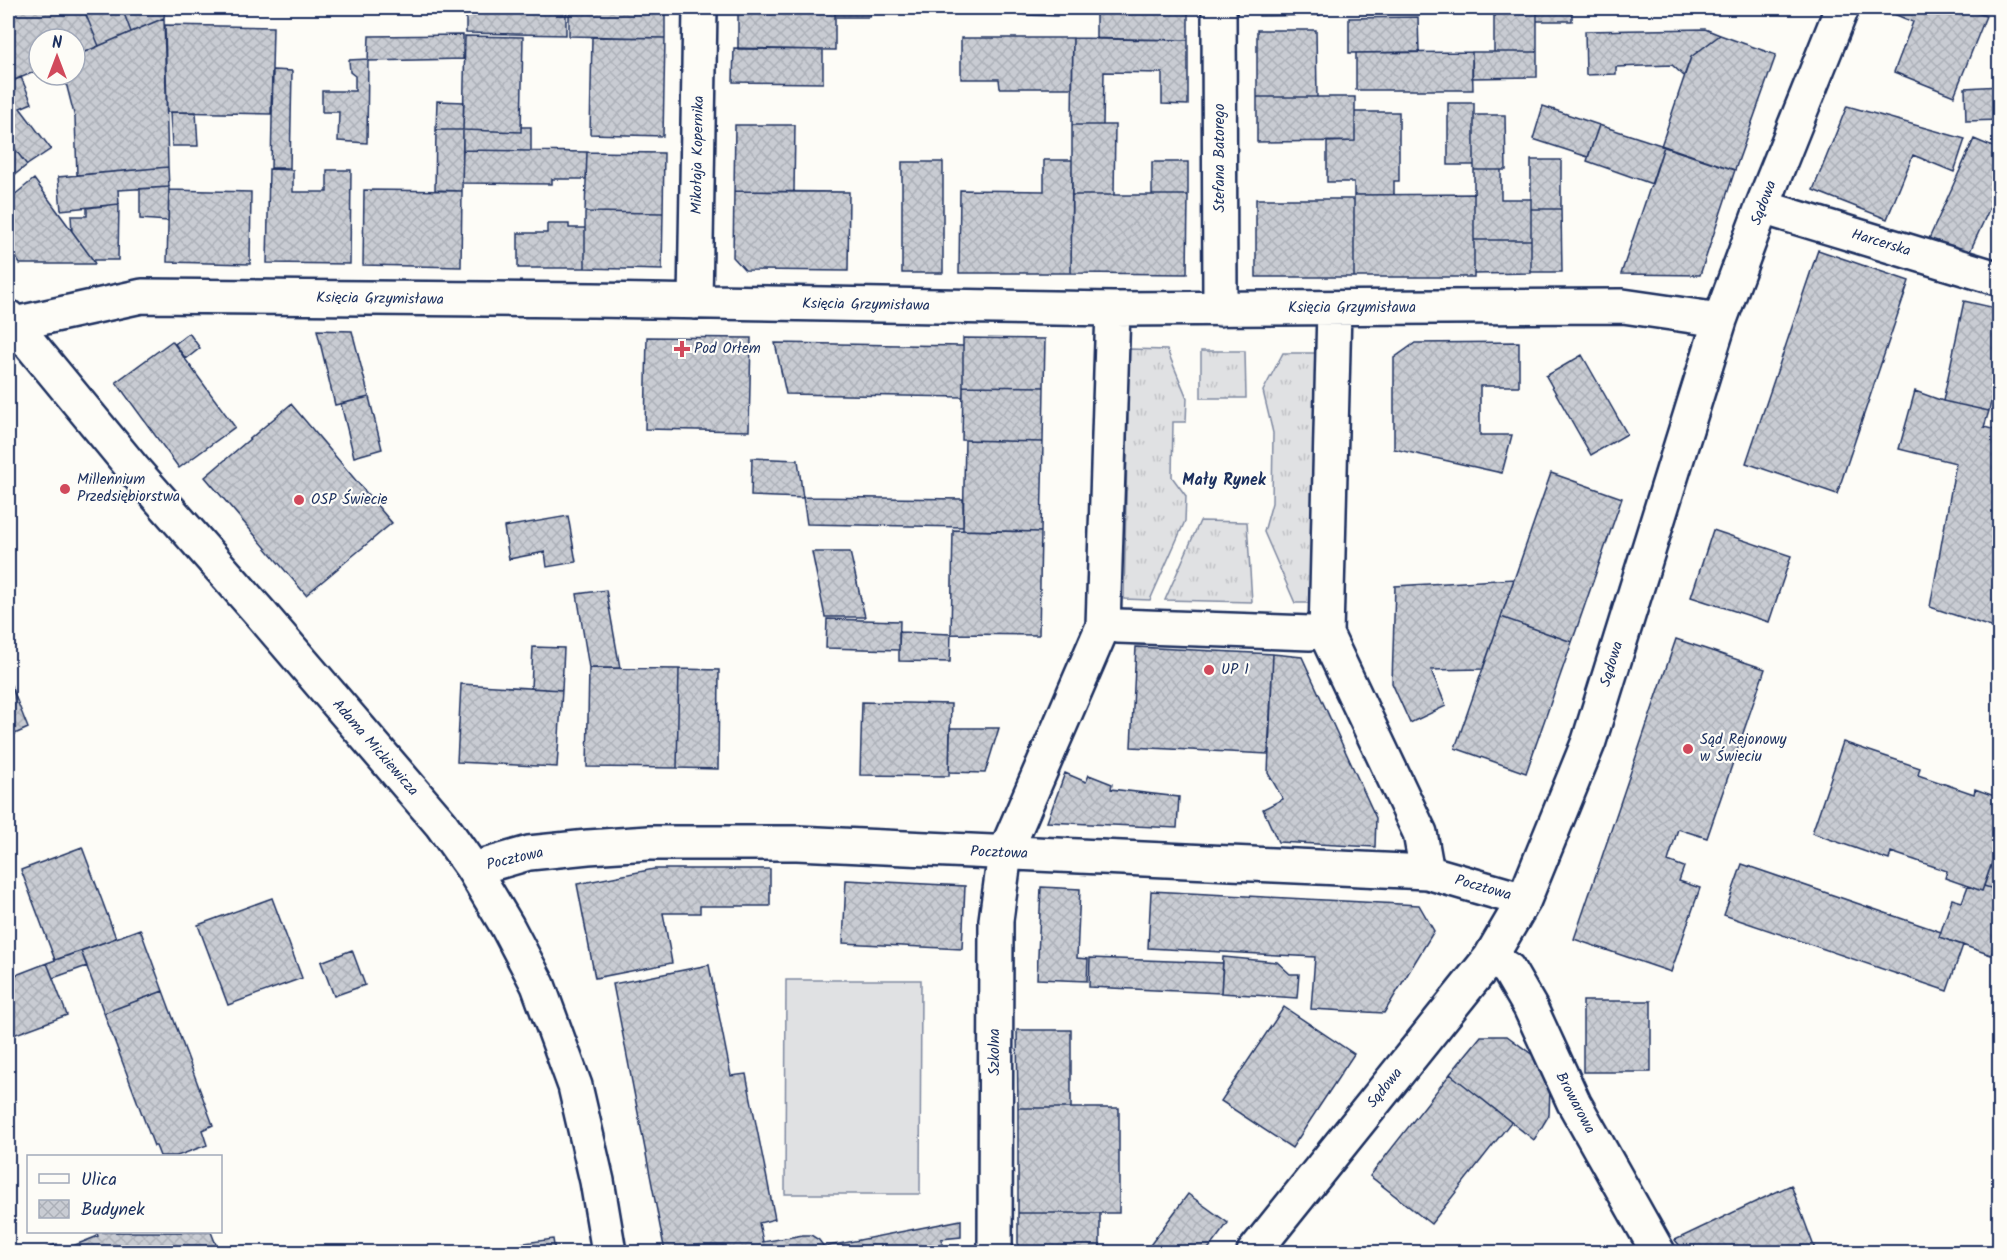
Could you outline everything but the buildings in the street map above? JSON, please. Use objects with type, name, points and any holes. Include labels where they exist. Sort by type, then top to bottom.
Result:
[{"type":"street","name":"Mikołaja Kopernika","points":[[695,302],[700,8]]},
{"type":"street","name":"Stefana Batorego","points":[[1219,8],[1220,309]]},
{"type":"street","name":"Sądowa","points":[[1254,1252],[1490,958],[1524,900],[1589,741],[1720,320],[1762,207],[1842,8]]},
{"type":"street","name":"Harcerska","points":[[1762,207],[2000,279]]},
{"type":"street","name":"Księcia Grzymisława","points":[[11,321],[142,296],[593,300],[1113,309],[1623,306],[1720,320]]},
{"type":"street","name":"Szkolna","points":[[995,1252],[996,920],[1005,853],[1103,626],[1113,309]]},
{"type":"street","points":[[1334,309],[1318,633],[1420,833],[1426,872]]},
{"type":"street","name":"Adama Mickiewicza","points":[[11,321],[134,470],[441,824],[473,869],[538,985],[575,1086],[597,1181],[609,1252]]},
{"type":"street","points":[[1118,626],[1318,633]]},
{"type":"street","name":"Pocztowa","points":[[473,869],[528,853],[649,843],[797,843],[1426,872],[1524,900]]},
{"type":"street","name":"Browarowa","points":[[1490,958],[1508,969],[1530,1007],[1574,1103],[1658,1252]]},
{"type":"green space","points":[[1129,349],[1167,350],[1187,398],[1186,422],[1173,422],[1172,477],[1186,496],[1185,521],[1150,600],[1124,599]]},
{"type":"green space","points":[[1201,351],[1245,351],[1246,398],[1201,398]]},
{"type":"green space","points":[[1283,353],[1316,353],[1311,603],[1295,603],[1264,532],[1272,503],[1273,433],[1263,391]]},
{"type":"green space","points":[[1200,521],[1247,522],[1252,602],[1165,600]]},
{"type":"green space","points":[[786,980],[921,980],[920,1194],[785,1194]]},
{"type":"place","name":"Pod Orłem","points":[[682,349]]},
{"type":"place","name":"Millennium Przedsiębiorstwa","points":[[65,489]]},
{"type":"place","name":"OSP Świecie","points":[[299,500]]},
{"type":"place","name":"UP 1","points":[[1209,670]]},
{"type":"place","name":"Sąd Rejonowy w Świeciu","points":[[1688,749]]},
{"type":"district","name":"Mały Rynek","points":[[1224,480]]}]
